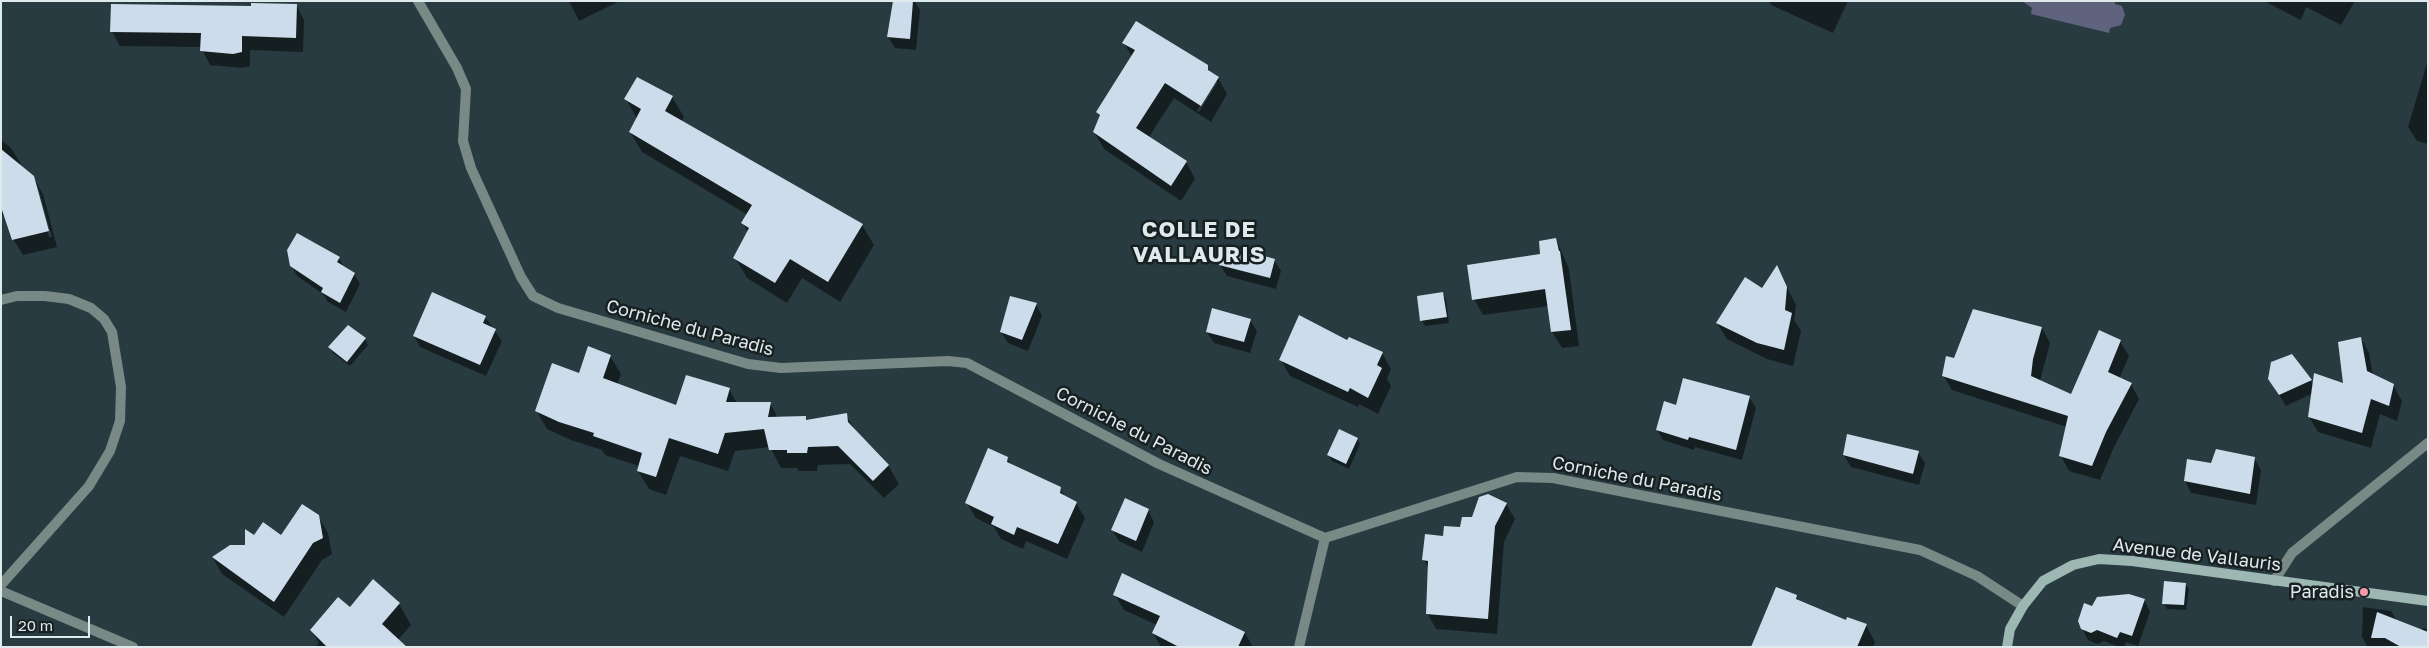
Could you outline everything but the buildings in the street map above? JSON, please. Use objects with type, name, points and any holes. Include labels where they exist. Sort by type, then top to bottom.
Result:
[{"type":"main road","name":"Avenue de Vallauris","points":[[2006,647],[2010,628],[2023,606],[2043,581],[2074,565],[2099,559],[2132,561],[2428,601]]},
{"type":"street","name":"Corniche du Paradis","points":[[418,1],[457,68],[466,88],[463,141],[471,168],[521,277],[533,296],[558,308],[748,364],[780,368],[948,361],[967,363],[1159,464],[1325,538],[1517,477],[1553,478],[1920,550],[1976,576],[2023,606]]},
{"type":"street","points":[[1,300],[17,296],[45,296],[69,299],[91,308],[104,319],[112,332],[121,387],[120,421],[110,451],[89,486],[1,585]]},
{"type":"street","points":[[2274,581],[2292,554],[2428,443]]},
{"type":"street","points":[[1299,647],[1325,538]]},
{"type":"street","points":[[1,591],[133,647]]},
{"type":"water","points":[[2022,1],[2115,1],[2115,4],[2122,6],[2125,15],[2121,25],[2110,28],[2109,33],[2031,14],[2032,8]]},
{"type":"place","name":"Paradis","points":[[2364,592]]},
{"type":"district","name":"COLLE DE VALLAURIS","points":[[1199,242]]}]
